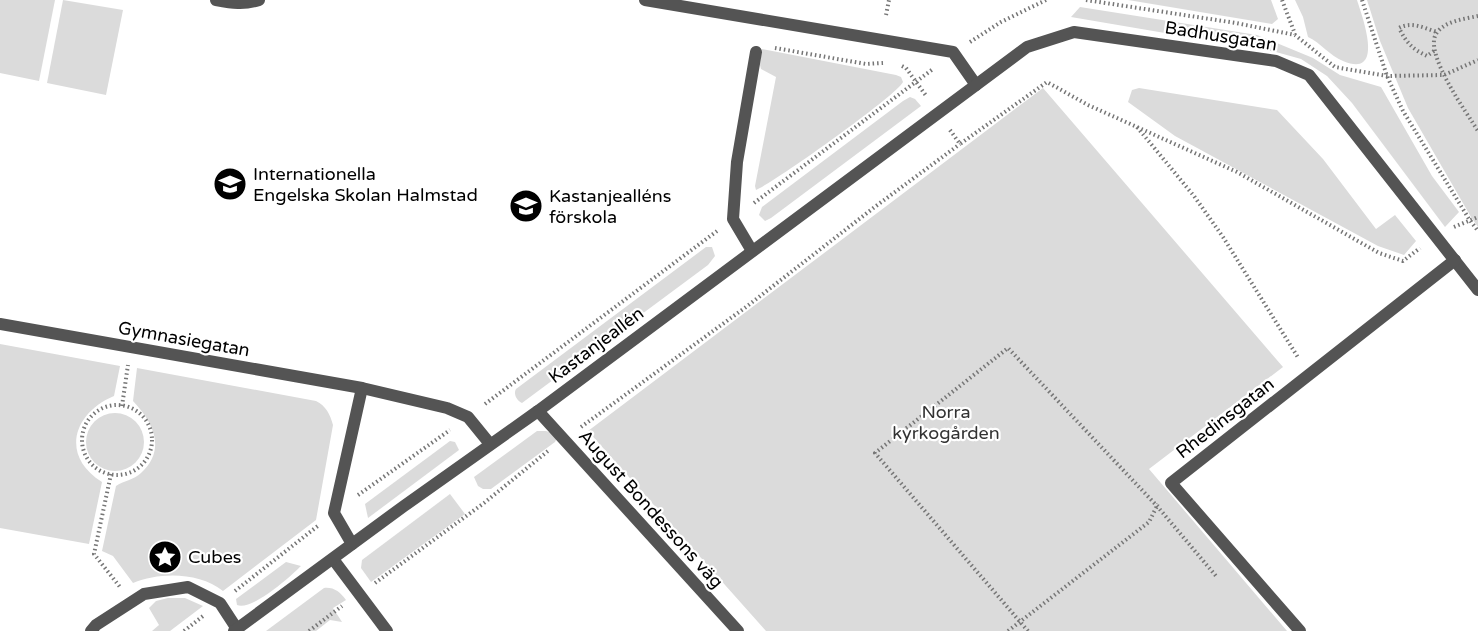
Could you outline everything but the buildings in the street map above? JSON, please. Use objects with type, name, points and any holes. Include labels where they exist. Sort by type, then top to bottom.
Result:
[{"type":"street","points":[[216,0],[235,4],[259,0]]},
{"type":"street","points":[[645,0],[953,52],[976,85]]},
{"type":"street","name":"Badhusgatan","points":[[976,85],[1027,47],[1074,32],[1276,61],[1309,75],[1478,290]]},
{"type":"street","points":[[752,251],[733,219],[737,162],[756,52]]},
{"type":"street","name":"Kastanjeallén","points":[[236,630],[538,411],[976,85]]},
{"type":"street","name":"Rhedinsgatan","points":[[1300,631],[1171,483],[1455,260]]},
{"type":"street","name":"Gymnasiegatan","points":[[0,324],[362,388],[447,408],[468,417],[490,444]]},
{"type":"street","points":[[352,544],[334,513],[362,388]]},
{"type":"street","name":"August Bondessons väg","points":[[538,411],[738,631]]},
{"type":"street","points":[[333,558],[387,631]]},
{"type":"street","points":[[91,631],[96,625],[144,594],[188,587],[220,603],[236,630]]},
{"type":"path","points":[[886,15],[889,0]]},
{"type":"path","points":[[1086,0],[1236,23],[1295,35],[1335,67],[1387,76],[1444,75],[1478,60]]},
{"type":"path","points":[[1282,0],[1295,35]]},
{"type":"path","points":[[1362,0],[1387,76],[1403,111],[1478,231]]},
{"type":"path","points":[[1478,16],[1454,21],[1437,32],[1434,39],[1434,51],[1444,75],[1478,131]]},
{"type":"path","points":[[1434,51],[1427,56],[1412,48],[1406,42],[1400,28],[1406,24],[1414,24],[1437,32]]},
{"type":"path","points":[[768,47],[866,64],[889,63]]},
{"type":"path","points":[[898,65],[906,68],[960,144]]},
{"type":"path","points":[[582,427],[621,396],[746,307],[876,206],[1047,82],[1088,105],[1237,172],[1379,253],[1403,261],[1437,236],[1469,219],[1478,217]]},
{"type":"path","points":[[1135,125],[1194,196],[1217,229],[1309,375]]},
{"type":"path","points":[[122,406],[131,348]]},
{"type":"path","points":[[1028,631],[875,453],[1008,348],[1158,506],[1216,576]]},
{"type":"path","points":[[115,405],[136,411],[150,429],[152,440],[145,461],[137,468],[127,473],[111,474],[93,466],[82,446],[82,434],[86,422],[94,413],[104,407],[115,405]]},
{"type":"path","points":[[372,585],[484,503],[552,448]]},
{"type":"path","points":[[111,474],[94,554],[132,602]]},
{"type":"path","points":[[1008,631],[1149,522],[1158,506]]},
{"type":"path","points":[[309,631],[345,604]]},
{"type":"green space","points":[[0,0],[55,0],[39,81],[0,73]]},
{"type":"green space","points":[[63,0],[123,10],[106,95],[47,83]]},
{"type":"green space","points":[[1128,0],[1271,0],[1278,19],[1272,24]]},
{"type":"green space","points":[[1295,0],[1357,0],[1368,43],[1368,54],[1364,61],[1356,64],[1343,61],[1308,37],[1303,17]]},
{"type":"green space","points":[[1367,0],[1478,0],[1478,227],[1408,108],[1380,41]]},
{"type":"green space","points":[[1080,7],[1257,35],[1313,58],[1340,75],[1381,87],[1432,176],[1459,212],[1445,227],[1352,103],[1327,76],[1301,59],[1276,52],[1071,17]]},
{"type":"green space","points":[[762,49],[896,75],[901,77],[903,82],[880,103],[834,138],[756,190],[776,77],[761,69]]},
{"type":"green space","name":"Norra kyrkogården","points":[[1043,88],[1283,367],[1149,469],[1287,631],[766,631],[588,431]]},
{"type":"green space","points":[[1139,88],[1277,110],[1323,159],[1376,229],[1395,215],[1416,241],[1404,255],[1378,246],[1175,136],[1128,102],[1132,90]]},
{"type":"green space","points":[[910,97],[921,106],[771,218],[765,221],[759,215],[762,207]]},
{"type":"green space","points":[[706,247],[712,247],[715,256],[708,265],[522,403],[517,399],[516,389]]},
{"type":"green space","points":[[0,344],[120,366],[114,396],[89,413],[81,424],[77,436],[80,460],[89,472],[102,482],[89,544],[0,528]]},
{"type":"green space","points":[[137,368],[316,401],[325,408],[330,417],[333,425],[316,520],[223,591],[203,580],[191,577],[155,577],[133,583],[113,556],[102,551],[116,486],[138,475],[154,455],[155,445],[151,427],[133,401]]},
{"type":"green space","points":[[115,413],[126,415],[139,426],[144,442],[142,453],[131,466],[115,471],[104,469],[91,458],[86,442],[88,431],[99,418]]},
{"type":"green space","points":[[537,431],[555,434],[557,438],[555,442],[491,489],[478,486],[474,477]]},
{"type":"green space","points":[[450,441],[455,442],[459,450],[368,518],[365,504]]},
{"type":"green space","points":[[450,494],[465,514],[371,582],[361,568],[362,560]]},
{"type":"green space","points":[[286,562],[301,566],[261,598],[252,603],[237,605],[236,599]]},
{"type":"green space","points":[[324,588],[331,588],[346,600],[333,608],[342,622],[330,620],[316,631],[266,631]]},
{"type":"green space","points":[[185,598],[203,606],[170,631],[152,631],[159,625],[149,608],[156,601]]},
{"type":"place","name":"Internationella Engelska Skolan Halmstad","points":[[230,184]]},
{"type":"place","name":"Kastanjealléns förskola","points":[[526,206]]},
{"type":"place","name":"Cubes","points":[[165,557]]}]
